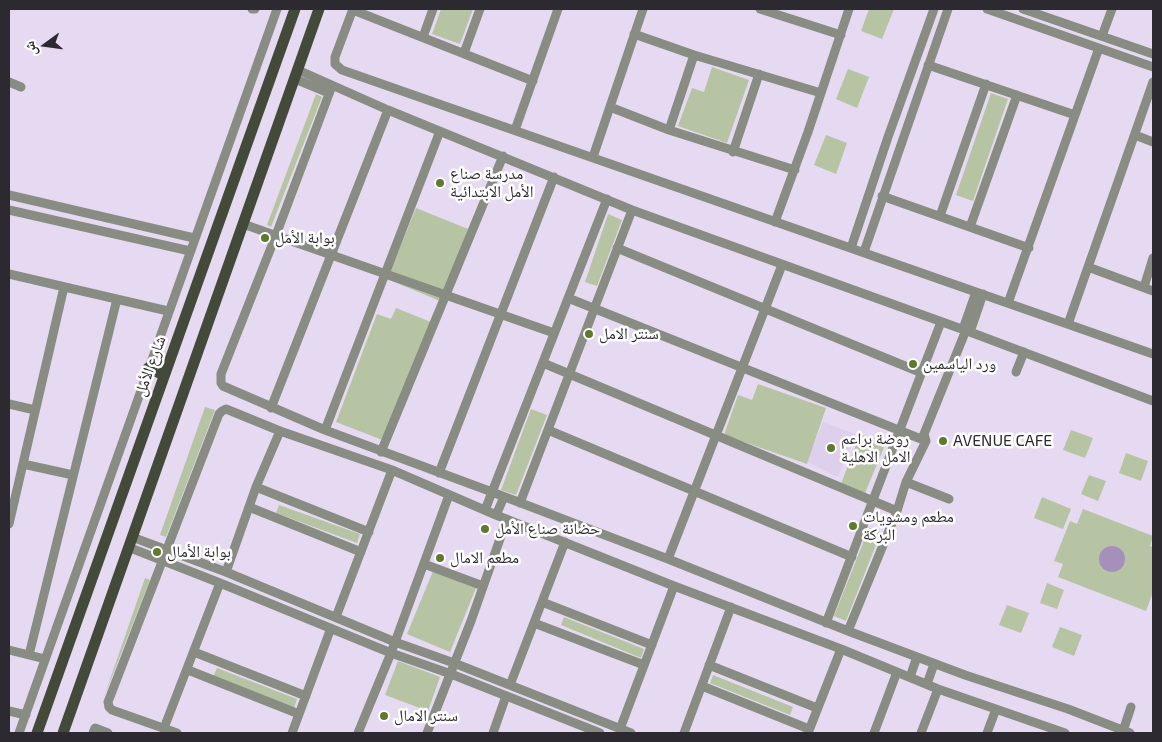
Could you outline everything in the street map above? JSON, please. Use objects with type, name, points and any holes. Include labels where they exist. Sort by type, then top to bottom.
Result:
[{"type":"main road","name":"شارع الأمل","points":[[37,733],[295,9]]},
{"type":"main road","points":[[62,733],[319,9]]},
{"type":"main road","points":[[148,368],[164,375]]},
{"type":"street","points":[[19,733],[277,9]]},
{"type":"street","points":[[533,81],[353,9],[334,57],[337,67],[1153,354]]},
{"type":"street","points":[[423,37],[433,9]]},
{"type":"street","points":[[464,53],[480,9]]},
{"type":"street","points":[[515,130],[558,9]]},
{"type":"street","points":[[592,157],[643,9]]},
{"type":"street","points":[[760,9],[841,35]]},
{"type":"street","points":[[776,222],[822,93],[849,9]]},
{"type":"street","points":[[851,248],[934,9]]},
{"type":"street","points":[[864,252],[948,9]]},
{"type":"street","points":[[987,9],[1153,67]]},
{"type":"street","points":[[1023,9],[1153,54]]},
{"type":"street","points":[[1102,36],[1112,9]]},
{"type":"street","points":[[634,34],[694,55],[822,93]]},
{"type":"street","points":[[1008,303],[1099,48]]},
{"type":"street","points":[[669,130],[694,55]]},
{"type":"street","points":[[928,65],[1075,115]]},
{"type":"street","points":[[296,74],[503,156],[632,210],[966,330],[1153,401]]},
{"type":"street","points":[[733,152],[759,74]]},
{"type":"street","points":[[9,82],[22,87]]},
{"type":"street","points":[[1068,324],[1153,82]]},
{"type":"street","points":[[940,216],[986,84]]},
{"type":"street","points":[[331,89],[220,378],[220,383],[226,388],[381,452],[668,559],[826,623],[934,664],[1068,709],[1126,732],[1131,707]]},
{"type":"street","points":[[970,227],[1017,95]]},
{"type":"street","points":[[610,107],[733,152],[795,170]]},
{"type":"street","points":[[272,408],[388,110]]},
{"type":"street","points":[[325,430],[440,131]]},
{"type":"street","points":[[1135,136],[1153,142]]},
{"type":"street","points":[[381,452],[503,156]]},
{"type":"street","points":[[439,473],[554,177]]},
{"type":"street","points":[[9,195],[194,238]]},
{"type":"street","points":[[882,196],[1029,248]]},
{"type":"street","points":[[484,510],[607,199]]},
{"type":"street","points":[[9,210],[190,251]]},
{"type":"street","points":[[520,503],[632,210]]},
{"type":"street","points":[[243,224],[554,333]]},
{"type":"street","points":[[617,248],[922,373]]},
{"type":"street","points":[[1144,287],[1153,258]]},
{"type":"street","points":[[668,559],[782,265]]},
{"type":"street","points":[[1088,267],[1153,290]]},
{"type":"street","points":[[9,276],[168,311]]},
{"type":"street","points":[[9,524],[64,287]]},
{"type":"street","points":[[848,631],[897,510],[906,482],[926,441],[924,434],[980,293]]},
{"type":"street","points":[[568,298],[926,441]]},
{"type":"street","points":[[29,655],[117,299]]},
{"type":"street","points":[[826,623],[941,322]]},
{"type":"street","points":[[1016,372],[1024,352]]},
{"type":"street","points":[[543,363],[897,510]]},
{"type":"street","points":[[9,404],[35,410]]},
{"type":"street","points":[[177,733],[112,710],[108,702],[220,412],[224,410],[229,410],[280,431],[392,470],[496,516],[674,586],[841,649],[927,684],[1065,733]]},
{"type":"street","points":[[548,430],[852,557]]},
{"type":"street","points":[[226,572],[256,487],[280,431]]},
{"type":"street","points":[[23,464],[73,476]]},
{"type":"street","points":[[336,617],[392,470]]},
{"type":"street","points":[[906,482],[949,499]]},
{"type":"street","points":[[256,487],[368,532]]},
{"type":"street","points":[[358,733],[391,653],[449,495]]},
{"type":"street","points":[[496,516],[504,497]]},
{"type":"street","points":[[249,507],[361,552]]},
{"type":"street","points":[[427,733],[507,519]]},
{"type":"street","points":[[130,542],[167,549],[395,642],[454,663],[631,733]]},
{"type":"street","points":[[130,542],[163,560],[391,653],[600,733]]},
{"type":"street","points":[[510,685],[565,542]]},
{"type":"street","points":[[424,564],[483,586]]},
{"type":"street","points":[[164,728],[220,583]]},
{"type":"street","points":[[620,729],[674,586]]},
{"type":"street","points":[[542,602],[652,645]]},
{"type":"street","points":[[684,733],[731,608]]},
{"type":"street","points":[[534,623],[644,665]]},
{"type":"street","points":[[292,733],[331,628]]},
{"type":"street","points":[[702,686],[808,731],[841,649]]},
{"type":"street","points":[[9,650],[46,658]]},
{"type":"street","points":[[194,652],[306,696]]},
{"type":"street","points":[[910,677],[917,657]]},
{"type":"street","points":[[927,684],[934,664]]},
{"type":"street","points":[[709,665],[817,708]]},
{"type":"street","points":[[188,670],[299,714]]},
{"type":"street","points":[[874,733],[897,672]]},
{"type":"street","points":[[921,733],[938,688]]},
{"type":"street","points":[[493,733],[506,696]]},
{"type":"street","points":[[987,733],[996,709]]},
{"type":"street","points":[[9,711],[26,715]]},
{"type":"street","points":[[93,733],[95,728],[108,733]]},
{"type":"shaded area","name":"روضة براعم الامل الاهلية","points":[[823,422],[855,434],[838,477],[807,462]]},
{"type":"shaded area","points":[[1112,546],[1122,549],[1125,559],[1122,569],[1112,572],[1102,569],[1099,559],[1102,549]]},
{"type":"green space","points":[[441,9],[473,9],[460,44],[432,34]]},
{"type":"green space","points":[[869,9],[894,9],[882,39],[861,31]]},
{"type":"green space","points":[[712,67],[749,80],[727,143],[678,126],[692,88],[704,92]]},
{"type":"green space","points":[[848,69],[869,77],[857,108],[836,99]]},
{"type":"green space","points":[[991,93],[1008,99],[973,201],[956,195]]},
{"type":"green space","points":[[316,94],[322,97],[271,227],[267,225]]},
{"type":"green space","points":[[826,135],[847,143],[836,174],[814,165]]},
{"type":"green space","points":[[416,208],[468,229],[440,301],[387,279]]},
{"type":"green space","points":[[608,214],[622,220],[597,286],[585,282]]},
{"type":"green space","points":[[396,308],[431,322],[385,441],[336,422],[377,314],[391,319]]},
{"type":"green space","points":[[758,384],[826,408],[807,464],[724,435],[738,395],[752,400]]},
{"type":"green space","points":[[205,407],[215,410],[166,537],[160,535]]},
{"type":"green space","points":[[531,409],[547,415],[516,495],[501,490]]},
{"type":"green space","points":[[1071,430],[1093,438],[1085,458],[1063,450]]},
{"type":"green space","points":[[860,434],[885,445],[865,493],[841,484]]},
{"type":"green space","points":[[1126,453],[1148,461],[1141,481],[1119,473]]},
{"type":"green space","points":[[1089,475],[1106,481],[1098,501],[1081,494]]},
{"type":"green space","points":[[1042,497],[1071,509],[1063,529],[1034,518]]},
{"type":"green space","points":[[279,505],[360,534],[357,543],[276,513]]},
{"type":"green space","points":[[1083,509],[1153,536],[1150,546],[1153,547],[1153,592],[1146,611],[1058,577],[1063,564],[1054,561],[1070,521],[1077,524]]},
{"type":"green space","points":[[869,528],[881,532],[846,621],[834,616]]},
{"type":"green space","points":[[433,571],[476,588],[450,652],[407,634]]},
{"type":"green space","points":[[145,578],[150,580],[104,697]]},
{"type":"green space","points":[[1047,583],[1064,590],[1057,609],[1040,603]]},
{"type":"green space","points":[[1007,605],[1029,613],[1021,633],[999,625]]},
{"type":"green space","points":[[564,617],[644,649],[641,658],[561,625]]},
{"type":"green space","points":[[1060,627],[1082,635],[1074,656],[1052,647]]},
{"type":"green space","points":[[398,661],[440,677],[428,711],[385,695]]},
{"type":"green space","points":[[217,668],[297,699],[294,708],[213,677]]},
{"type":"green space","points":[[713,675],[793,707],[790,715],[710,683]]},
{"type":"place","name":"مدرسة صناع الأمل الابتدائية","points":[[440,183]]},
{"type":"place","name":"بوابة الأمل","points":[[265,238]]},
{"type":"place","name":"سنتر الامل","points":[[589,334]]},
{"type":"place","name":"ورد الياسمين","points":[[913,364]]},
{"type":"place","name":"AVENUE CAFE","points":[[943,441]]},
{"type":"place","name":"روضة براعم الامل الاهلية","points":[[831,448]]},
{"type":"place","name":"مطعم ومشويات البركة","points":[[853,526]]},
{"type":"place","name":"حضانة صناع الأمل","points":[[485,529]]},
{"type":"place","name":"بوابة الأمال","points":[[157,552]]},
{"type":"place","name":"مطعم الامال","points":[[440,558]]},
{"type":"place","name":"سنتر الامال","points":[[384,716]]}]
